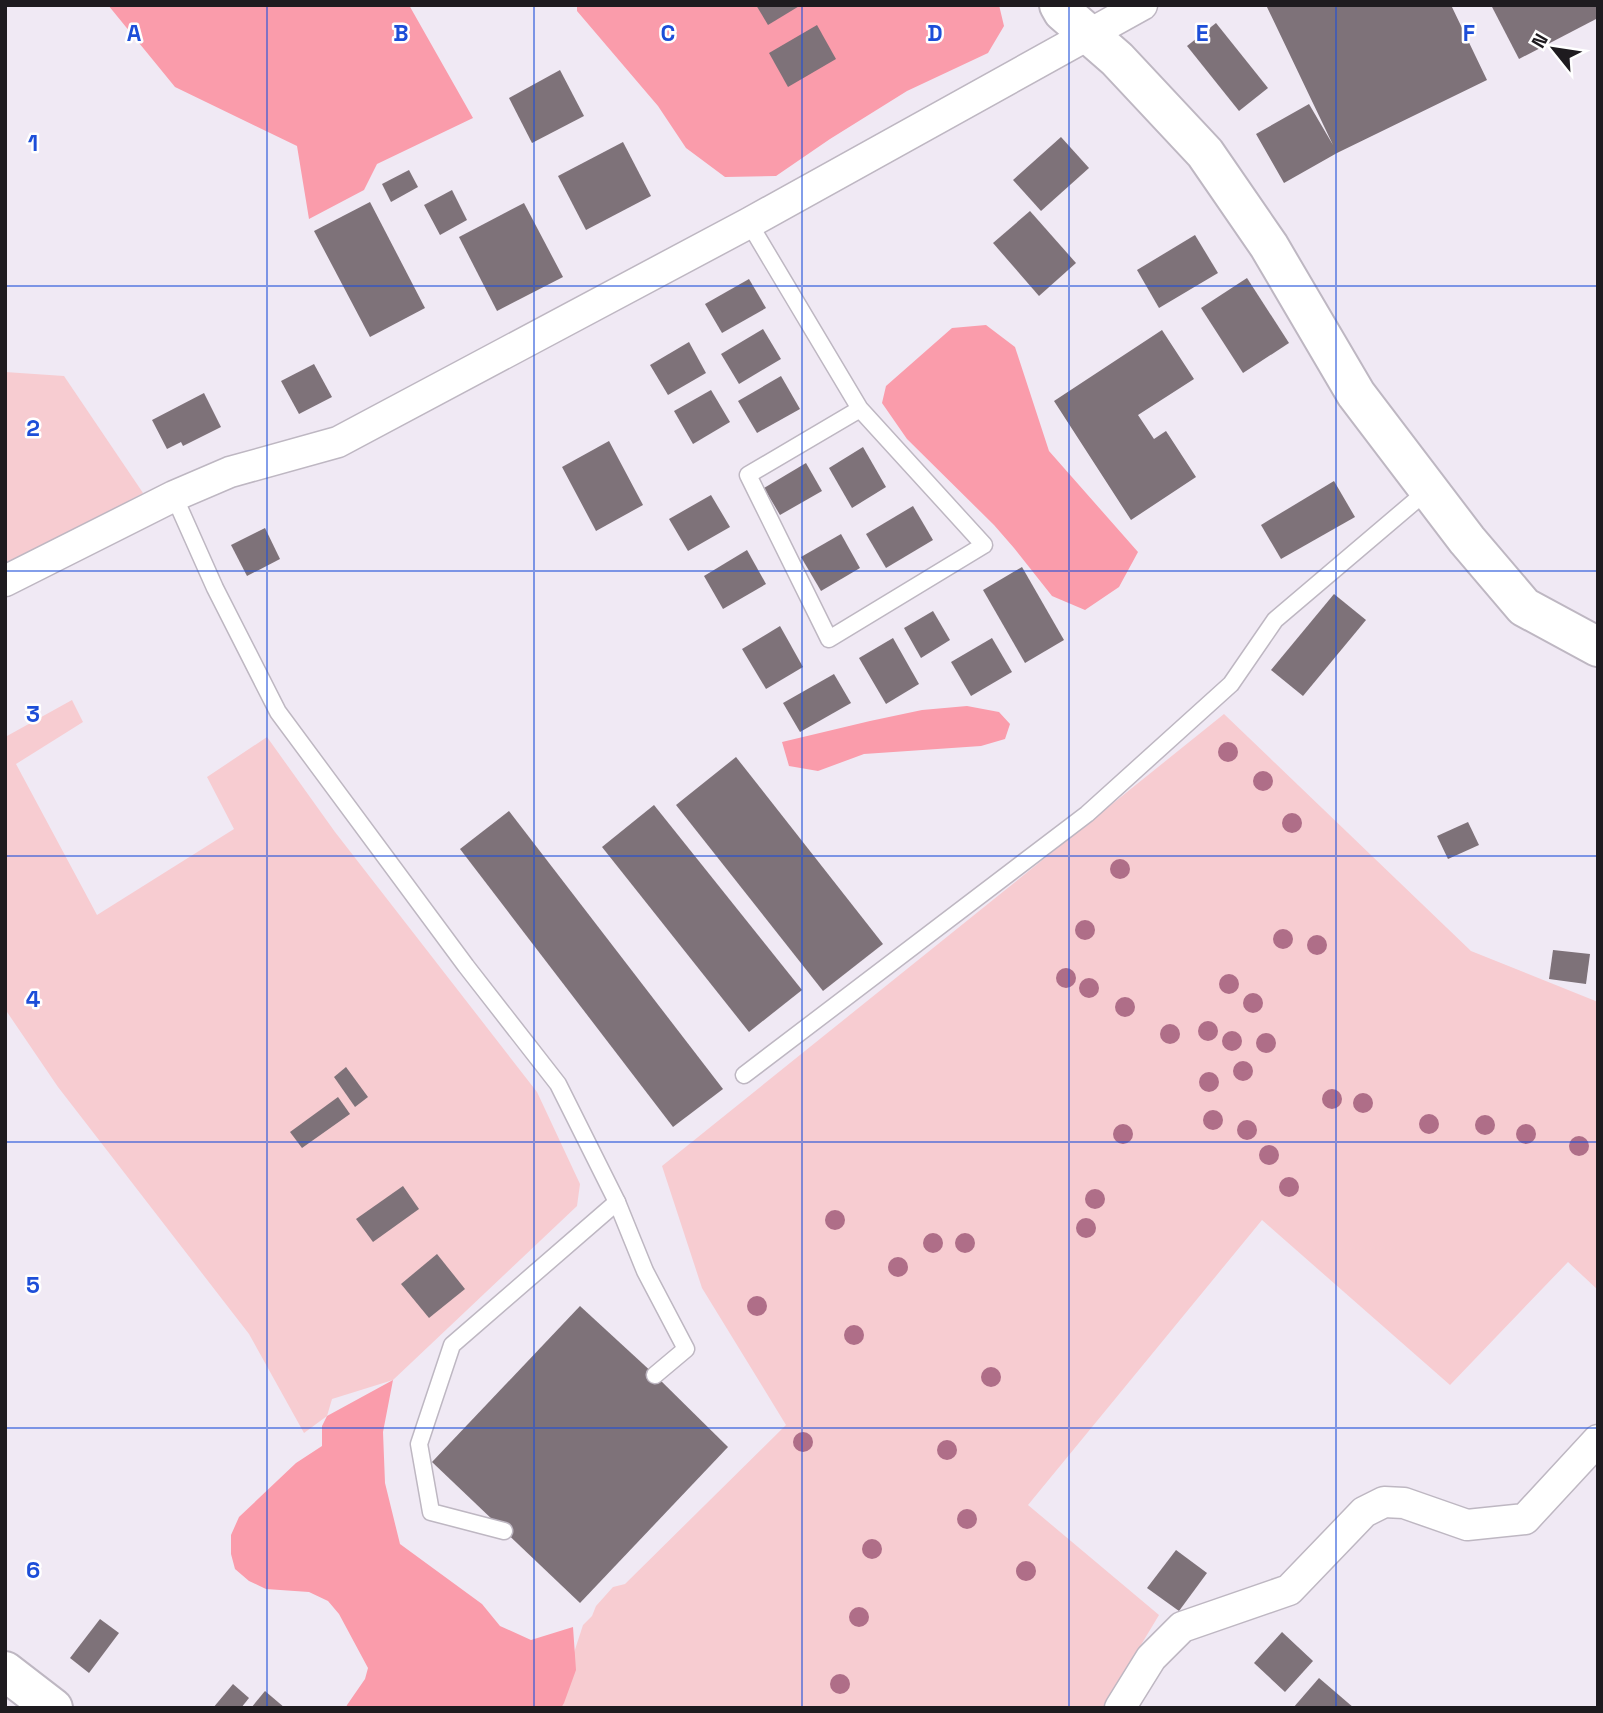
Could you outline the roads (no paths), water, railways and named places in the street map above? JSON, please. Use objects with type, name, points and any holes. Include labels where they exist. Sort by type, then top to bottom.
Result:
[{"type":"street","points":[[1059,5],[1063,12],[1117,59],[1205,153],[1269,246],[1356,394],[1466,540],[1524,607],[1598,647]]},
{"type":"street","points":[[5,581],[174,496],[230,472],[338,442],[749,223],[1142,5]]},
{"type":"street","points":[[1120,1708],[1151,1658],[1182,1626],[1289,1590],[1364,1512],[1384,1502],[1394,1502],[1467,1525],[1525,1519],[1598,1440]]},
{"type":"street","points":[[5,1671],[53,1708]]},
{"type":"lane","points":[[749,223],[860,409],[985,545],[829,639],[748,475],[860,409]]},
{"type":"lane","points":[[744,1075],[1087,814],[1231,684],[1275,620],[1428,489]]},
{"type":"lane","points":[[174,496],[215,588],[278,712],[466,966],[558,1084],[617,1202],[645,1271],[686,1349],[655,1376]]},
{"type":"lane","points":[[504,1531],[431,1511],[419,1444],[452,1345],[617,1202]]}]
